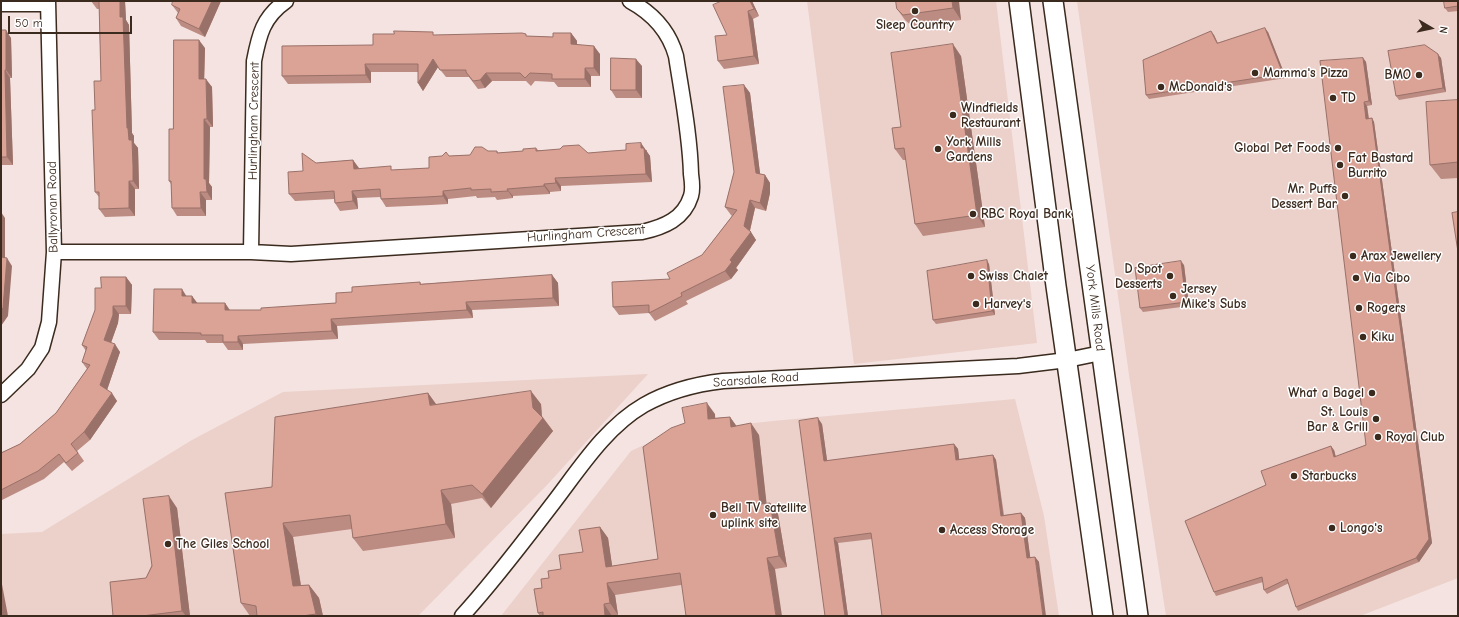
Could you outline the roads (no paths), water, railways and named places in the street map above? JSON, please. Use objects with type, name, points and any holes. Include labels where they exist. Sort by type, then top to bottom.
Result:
[{"type":"main road","points":[[1018,1],[1103,616]]},
{"type":"main road","name":"York Mills Road","points":[[1053,1],[1138,616]]},
{"type":"street","name":"Hurlingham Crescent","points":[[251,252],[254,62],[259,35],[274,10],[286,1]]},
{"type":"street","name":"Hurlingham Crescent","points":[[54,252],[251,252],[291,254],[642,232],[661,227],[674,220],[684,209],[692,195],[691,157],[676,56],[671,40],[657,20],[642,7],[630,1]]},
{"type":"street","points":[[1,4],[48,3]]},
{"type":"street","name":"Ballyronan Road","points":[[1,395],[13,386],[28,369],[42,348],[49,322],[54,252],[48,3]]},
{"type":"street","name":"Scarsdale Road","points":[[462,616],[508,561],[603,440],[628,416],[654,400],[685,389],[723,381],[1018,366],[1067,360],[1101,353]]},
{"type":"place","name":"Sleep Country","points":[[915,11]]},
{"type":"place","name":"Mamma's Pizza","points":[[1255,73]]},
{"type":"place","name":"BMO","points":[[1419,75]]},
{"type":"place","name":"McDonald's","points":[[1161,87]]},
{"type":"place","name":"TD","points":[[1333,98]]},
{"type":"place","name":"Windfields Restaurant","points":[[953,115]]},
{"type":"place","name":"Global Pet Foods","points":[[1338,148]]},
{"type":"place","name":"York Mills Gardens","points":[[938,149]]},
{"type":"place","name":"Fat Bastard Burrito","points":[[1340,165]]},
{"type":"place","name":"Mr. Puffs Dessert Bar","points":[[1345,196]]},
{"type":"place","name":"RBC Royal Bank","points":[[973,214]]},
{"type":"place","name":"Arax Jewellery","points":[[1353,256]]},
{"type":"place","name":"Swiss Chalet","points":[[971,276]]},
{"type":"place","name":"D Spot Desserts","points":[[1170,276]]},
{"type":"place","name":"Via Cibo","points":[[1356,278]]},
{"type":"place","name":"Jersey Mike's Subs","points":[[1173,296]]},
{"type":"place","name":"Harvey's","points":[[976,304]]},
{"type":"place","name":"Rogers","points":[[1359,308]]},
{"type":"place","name":"Kiku","points":[[1363,337]]},
{"type":"place","name":"What a Bagel","points":[[1372,393]]},
{"type":"place","name":"St. Louis Bar & Grill","points":[[1376,419]]},
{"type":"place","name":"Royal Club","points":[[1378,437]]},
{"type":"place","name":"Starbucks","points":[[1294,476]]},
{"type":"place","name":"Bell TV satellite uplink site","points":[[713,515]]},
{"type":"place","name":"Longo's","points":[[1332,528]]},
{"type":"place","name":"Access Storage","points":[[942,530]]},
{"type":"place","name":"The Giles School","points":[[168,544]]}]
